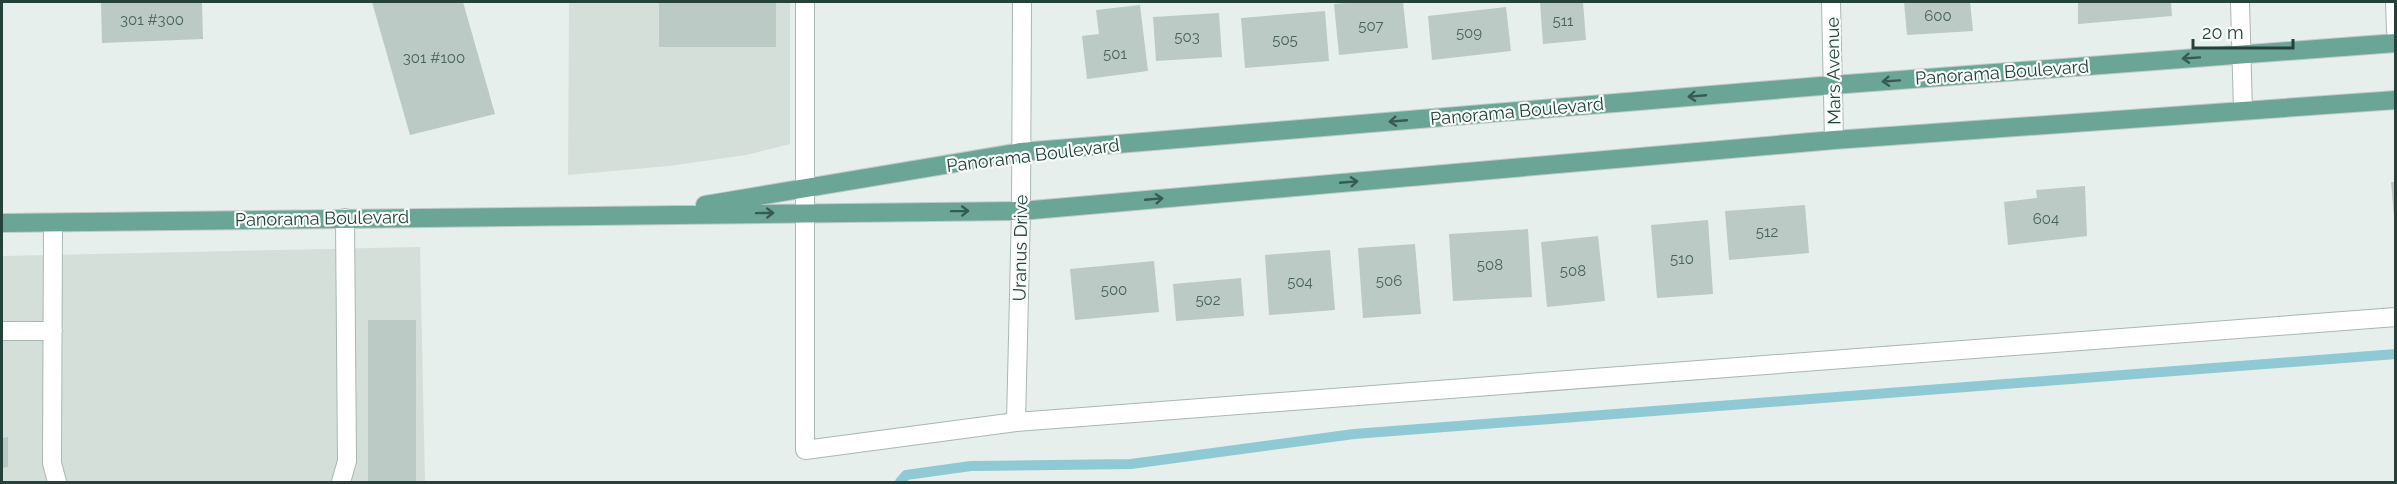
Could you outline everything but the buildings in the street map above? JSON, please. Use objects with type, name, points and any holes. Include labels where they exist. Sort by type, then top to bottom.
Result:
[{"type":"main road","name":"Panorama Boulevard","points":[[643,214],[1021,152],[1833,85],[2396,43]]},
{"type":"main road","name":"Panorama Boulevard","points":[[2,224],[643,214],[1021,211],[1834,140],[2396,100]]},
{"type":"street","points":[[805,2],[805,450],[1016,422],[2396,317]]},
{"type":"street","name":"Uranus Drive","points":[[1016,422],[1021,211],[1022,2]]},
{"type":"street","name":"Mars Avenue","points":[[1831,2],[1834,140]]},
{"type":"street","points":[[2240,2],[2243,111]]},
{"type":"street","points":[[2395,2],[2396,30]]},
{"type":"street","points":[[341,483],[347,461],[345,218]]},
{"type":"street","points":[[54,223],[52,463],[57,483]]},
{"type":"street","points":[[2,331],[52,331]]},
{"type":"shaded area","points":[[569,2],[790,2],[790,144],[746,155],[669,166],[568,175]]},
{"type":"shaded area","points":[[420,247],[425,482],[2,482],[2,256]]},
{"type":"waterway","points":[[900,482],[906,475],[971,466],[1131,464],[1354,434],[2396,354]]}]
